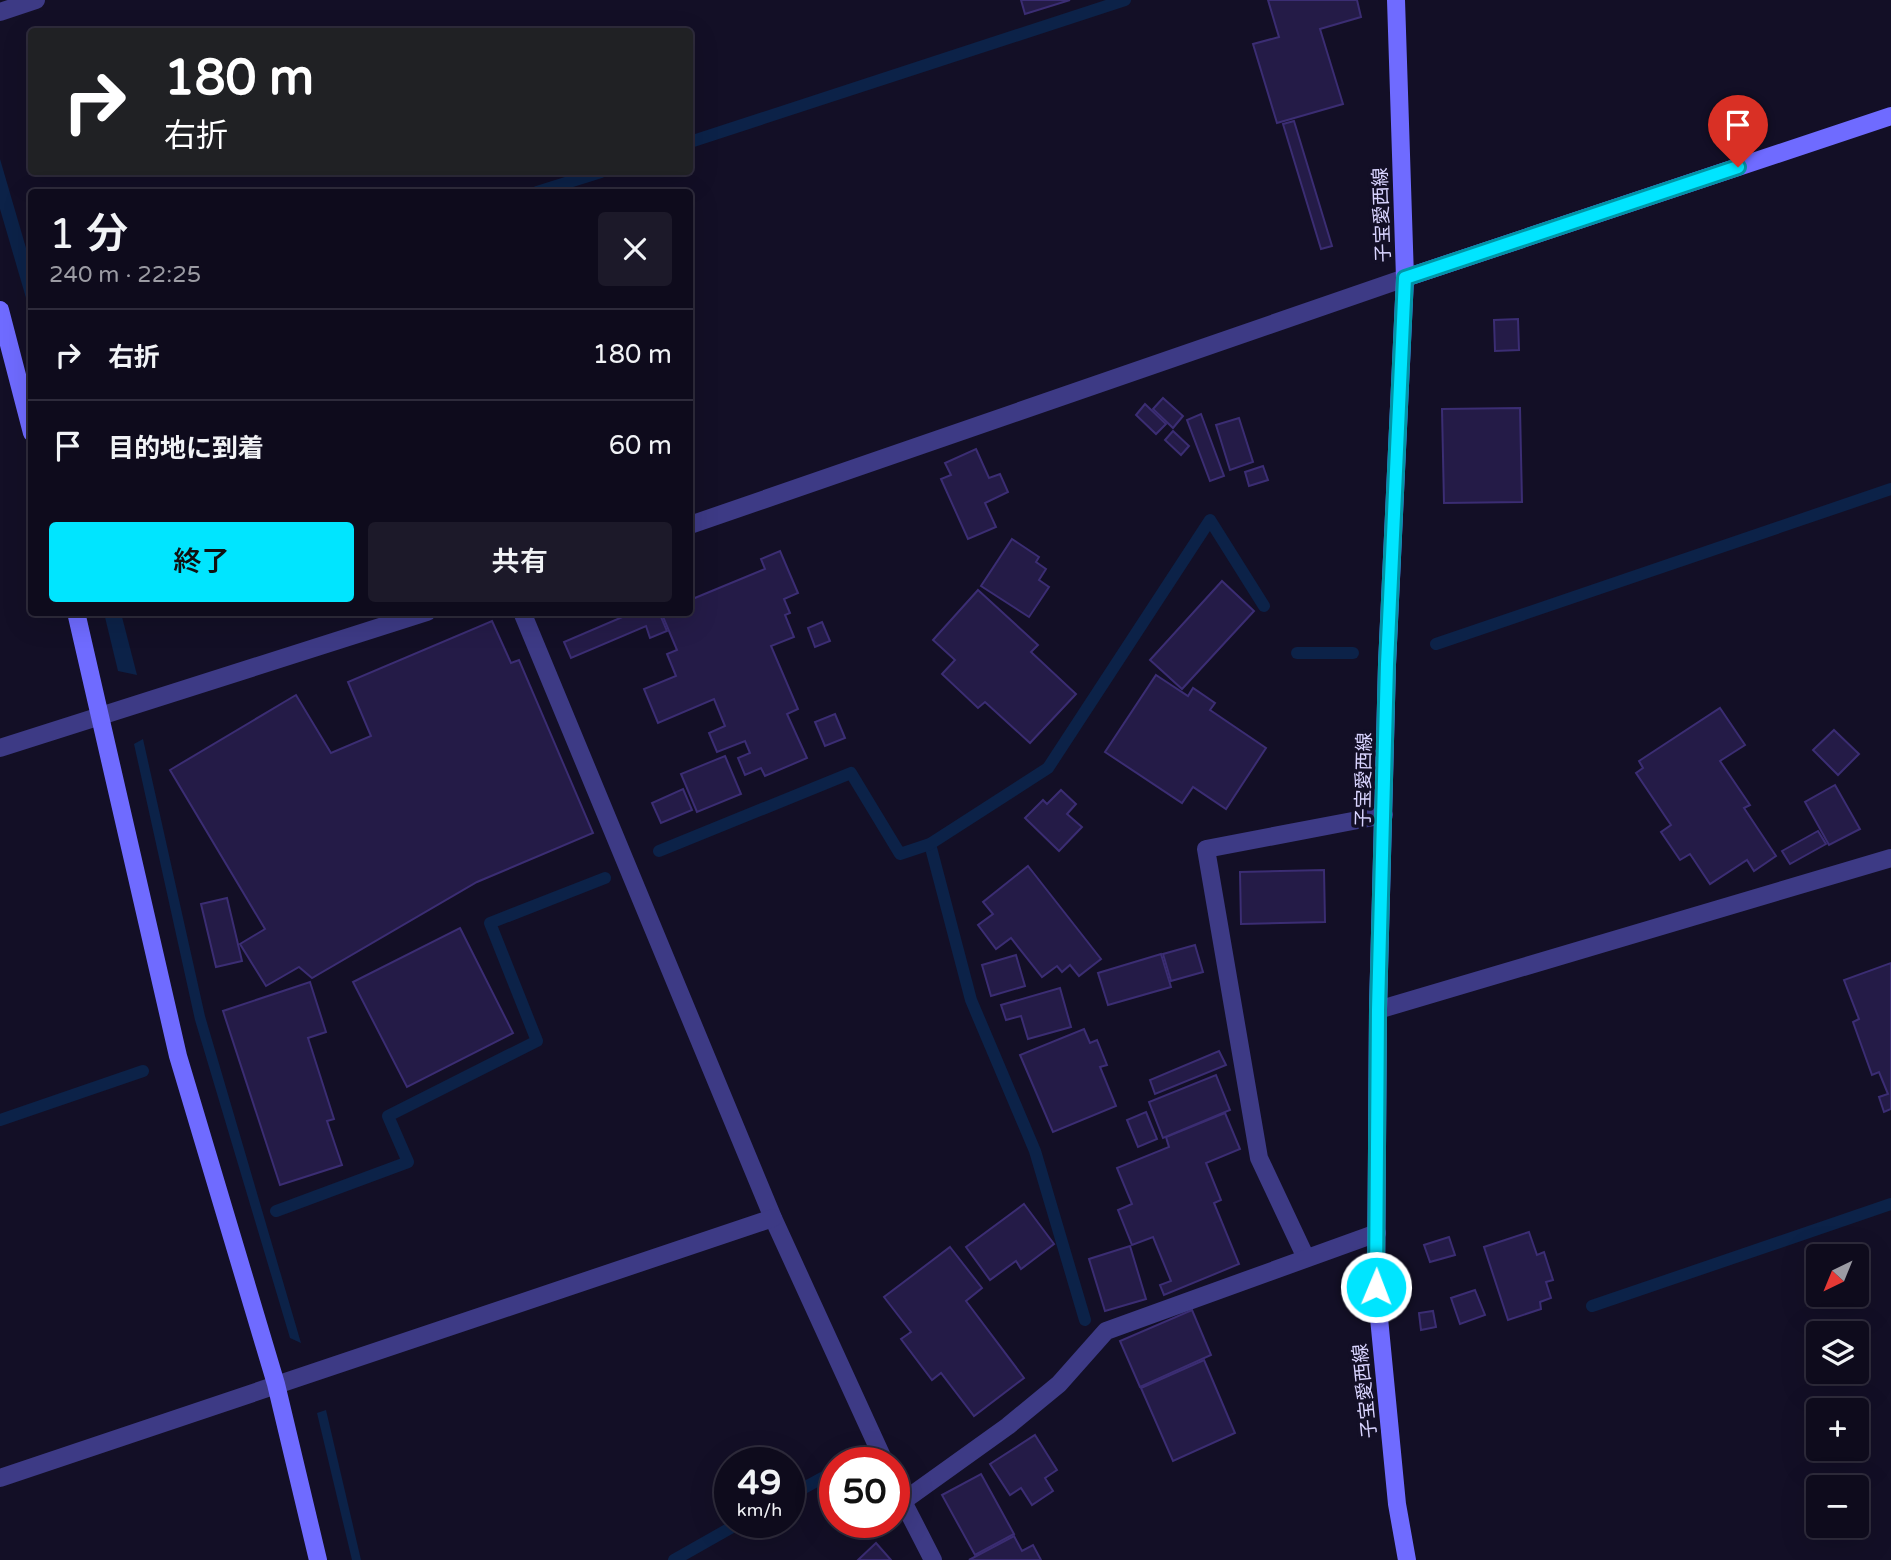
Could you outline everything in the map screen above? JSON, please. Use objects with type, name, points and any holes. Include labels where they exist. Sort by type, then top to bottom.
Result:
[{"type":"street","points":[[0,12],[36,0]]},
{"type":"street","name":"子宝愛西線","points":[[1396,0],[1405,278],[1387,664],[1378,1010],[1377,1301],[1397,1504],[1407,1560]]},
{"type":"street","points":[[693,524],[1405,278],[1891,116]]},
{"type":"street","points":[[0,310],[28,418]]},
{"type":"street","points":[[77,616],[178,1056],[276,1384],[318,1560]]},
{"type":"street","points":[[0,748],[414,616]]},
{"type":"street","points":[[524,616],[773,1218],[878,1447]]},
{"type":"street","points":[[1306,1258],[1259,1158],[1206,849],[1384,815]]},
{"type":"street","points":[[1378,1010],[1891,858]]},
{"type":"street","points":[[0,1478],[773,1218]]},
{"type":"street","points":[[910,1496],[1008,1426],[1059,1384],[1106,1331],[1377,1233]]},
{"type":"street","points":[[910,1517],[933,1560]]},
{"type":"water","points":[[0,159],[28,255],[28,305],[0,209]]},
{"type":"water","points":[[105,616],[122,616],[137,675],[118,671]]},
{"type":"water","points":[[143,739],[205,1016],[301,1343],[290,1338],[195,1020],[134,744]]},
{"type":"water","points":[[326,1410],[361,1560],[352,1560],[317,1413]]},
{"type":"building","points":[[1021,0],[1070,0],[1025,14]]},
{"type":"building","points":[[1268,0],[1357,0],[1361,17],[1320,29],[1343,104],[1277,123],[1253,44],[1279,37]]},
{"type":"building","points":[[1294,121],[1332,246],[1321,249],[1283,124]]},
{"type":"building","points":[[1518,319],[1519,350],[1495,351],[1494,320]]},
{"type":"building","points":[[1163,398],[1183,416],[1173,428],[1153,409]]},
{"type":"building","points":[[1145,404],[1166,424],[1156,434],[1136,415]]},
{"type":"building","points":[[1520,408],[1522,502],[1444,503],[1442,409]]},
{"type":"building","points":[[1201,414],[1224,476],[1210,481],[1187,420]]},
{"type":"building","points":[[1239,418],[1253,462],[1230,470],[1216,425]]},
{"type":"building","points":[[1173,431],[1189,446],[1181,455],[1165,440]]},
{"type":"building","points":[[976,449],[989,478],[1000,474],[1008,492],[985,503],[996,527],[968,539],[941,479],[951,475],[945,463]]},
{"type":"building","points":[[1263,466],[1268,480],[1249,486],[1245,472]]},
{"type":"building","points":[[1012,539],[1039,557],[1036,562],[1046,569],[1039,580],[1049,587],[1029,617],[981,586]]},
{"type":"building","points":[[780,551],[798,593],[784,599],[790,613],[785,615],[794,637],[771,646],[798,709],[787,714],[807,758],[765,776],[761,768],[745,775],[738,758],[750,753],[745,741],[717,752],[709,733],[725,726],[714,699],[658,723],[644,689],[676,676],[667,654],[677,650],[663,616],[693,616],[693,599],[765,569],[761,559]]},
{"type":"building","points":[[1222,581],[1254,611],[1182,689],[1150,660]]},
{"type":"building","points":[[978,590],[1038,645],[1031,652],[1076,694],[1030,743],[985,702],[978,708],[942,674],[955,660],[933,640]]},
{"type":"building","points":[[625,616],[661,616],[667,631],[650,638],[646,626],[571,658],[564,642]]},
{"type":"building","points":[[492,621],[511,663],[519,660],[593,833],[477,882],[312,978],[299,967],[266,986],[240,944],[265,929],[170,770],[296,695],[331,753],[371,736],[348,682]]},
{"type":"building","points":[[822,622],[830,641],[815,647],[808,628]]},
{"type":"building","points":[[1156,675],[1188,696],[1193,688],[1215,703],[1210,710],[1266,748],[1226,809],[1193,787],[1182,803],[1105,752]]},
{"type":"building","points":[[1720,708],[1745,745],[1720,761],[1750,805],[1744,808],[1776,856],[1754,871],[1747,860],[1710,884],[1690,854],[1680,860],[1661,832],[1671,825],[1636,773],[1643,768],[1639,761]]},
{"type":"building","points":[[835,714],[845,738],[825,746],[815,722]]},
{"type":"building","points":[[1834,730],[1859,754],[1838,775],[1813,750]]},
{"type":"building","points":[[725,756],[741,794],[697,812],[681,774]]},
{"type":"building","points":[[1835,785],[1860,829],[1829,845],[1805,802]]},
{"type":"building","points":[[683,789],[692,810],[661,823],[652,803]]},
{"type":"building","points":[[1061,790],[1076,804],[1067,814],[1082,827],[1059,851],[1025,818],[1043,800],[1047,804]]},
{"type":"building","points":[[1818,831],[1826,844],[1790,864],[1782,851]]},
{"type":"building","points":[[1028,866],[1101,959],[1079,976],[1070,965],[1062,972],[1057,966],[1042,977],[1011,938],[996,949],[978,925],[993,914],[983,902]]},
{"type":"building","points":[[1324,870],[1325,922],[1241,924],[1240,872]]},
{"type":"building","points":[[227,898],[242,961],[216,967],[201,904]]},
{"type":"building","points":[[460,928],[513,1033],[407,1087],[353,982]]},
{"type":"building","points":[[1195,945],[1203,972],[1171,981],[1163,954]]},
{"type":"building","points":[[1161,954],[1171,987],[1108,1005],[1098,973]]},
{"type":"building","points":[[1016,955],[1025,986],[991,996],[982,965]]},
{"type":"building","points":[[1891,963],[1891,1109],[1884,1112],[1879,1097],[1888,1094],[1879,1072],[1872,1075],[1853,1022],[1859,1019],[1844,980]]},
{"type":"building","points":[[310,982],[326,1032],[308,1038],[334,1119],[327,1121],[342,1165],[280,1185],[223,1011]]},
{"type":"building","points":[[1060,988],[1071,1027],[1028,1039],[1021,1016],[1006,1020],[1001,1005]]},
{"type":"building","points":[[1084,1029],[1090,1043],[1097,1040],[1107,1065],[1100,1067],[1116,1106],[1053,1132],[1020,1055]]},
{"type":"building","points":[[1219,1051],[1226,1065],[1155,1094],[1150,1080]]},
{"type":"building","points":[[1216,1075],[1230,1110],[1163,1138],[1149,1102]]},
{"type":"building","points":[[1146,1112],[1157,1139],[1138,1147],[1127,1120]]},
{"type":"building","points":[[1225,1113],[1240,1149],[1206,1163],[1221,1200],[1214,1203],[1239,1264],[1164,1295],[1160,1285],[1171,1281],[1153,1237],[1132,1245],[1118,1210],[1132,1204],[1117,1168],[1169,1147],[1166,1137]]},
{"type":"building","points":[[1024,1204],[1054,1244],[1021,1269],[1016,1261],[990,1280],[966,1247]]},
{"type":"building","points":[[1529,1232],[1537,1255],[1544,1252],[1553,1280],[1546,1282],[1551,1298],[1540,1302],[1541,1309],[1508,1320],[1484,1247]]},
{"type":"building","points":[[1449,1237],[1455,1255],[1430,1262],[1424,1245]]},
{"type":"building","points":[[1130,1246],[1146,1299],[1105,1311],[1089,1259]]},
{"type":"building","points":[[950,1247],[982,1288],[966,1301],[1024,1378],[974,1416],[941,1373],[932,1380],[901,1339],[911,1332],[884,1297]]},
{"type":"building","points":[[1475,1290],[1485,1315],[1460,1324],[1451,1298]]},
{"type":"building","points":[[1192,1310],[1211,1355],[1140,1387],[1120,1341]]},
{"type":"building","points":[[1433,1311],[1436,1327],[1421,1330],[1419,1313]]},
{"type":"building","points":[[1204,1360],[1235,1433],[1173,1461],[1141,1388]]},
{"type":"building","points":[[1035,1435],[1057,1470],[1045,1478],[1053,1491],[1032,1505],[1021,1488],[1010,1495],[990,1464]]},
{"type":"building","points":[[981,1474],[1014,1534],[975,1555],[942,1495]]},
{"type":"building","points":[[1014,1536],[1022,1551],[1033,1545],[1041,1560],[969,1560]]},
{"type":"building","points":[[876,1543],[891,1560],[858,1560]]},
{"type":"waterway","points":[[693,141],[1125,0]]},
{"type":"waterway","points":[[547,189],[591,175]]},
{"type":"waterway","points":[[1436,644],[1891,489]]},
{"type":"waterway","points":[[659,851],[851,773],[900,854],[930,844],[1048,768],[1210,520],[1264,606]]},
{"type":"waterway","points":[[1297,653],[1353,653]]},
{"type":"waterway","points":[[930,844],[971,1000],[1035,1151],[1085,1320]]},
{"type":"waterway","points":[[276,1211],[408,1162],[388,1116],[537,1041],[490,923],[605,878]]},
{"type":"waterway","points":[[0,1120],[143,1071]]},
{"type":"waterway","points":[[1592,1306],[1891,1204]]},
{"type":"waterway","points":[[805,1487],[819,1480]]},
{"type":"waterway","points":[[674,1560],[714,1537]]},
{"type":"route","points":[[1376,1287],[1378,1010],[1387,664],[1405,278],[1738,167]]}]
